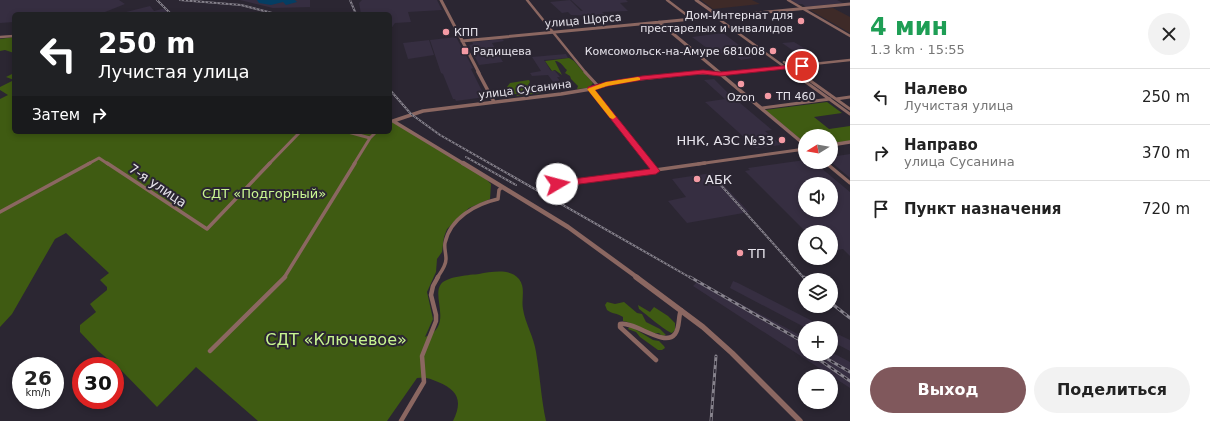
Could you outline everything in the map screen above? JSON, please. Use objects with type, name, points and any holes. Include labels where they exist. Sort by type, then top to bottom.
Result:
[{"type":"street","points":[[441,0],[494,102]]},
{"type":"street","points":[[527,0],[583,70],[598,86]]},
{"type":"street","points":[[667,0],[692,19]]},
{"type":"street","points":[[696,0],[850,114]]},
{"type":"street","points":[[788,0],[850,36]]},
{"type":"street","name":"улица Щорса","points":[[462,41],[850,4]]},
{"type":"street","points":[[718,17],[850,109]]},
{"type":"street","points":[[659,22],[798,139]]},
{"type":"street","points":[[0,37],[12,36]]},
{"type":"street","name":"улица Сусанина","points":[[392,121],[423,111],[591,89],[620,81],[703,72],[720,74],[850,60]]},
{"type":"street","points":[[591,89],[656,171]]},
{"type":"street","points":[[762,108],[850,97]]},
{"type":"street","points":[[392,122],[568,227],[681,310],[732,353],[800,421]]},
{"type":"street","name":"7-я улица","points":[[0,212],[99,158],[207,229],[298,134]]},
{"type":"street","points":[[355,134],[370,138]]},
{"type":"street","points":[[210,351],[284,279],[370,138],[374,134]]},
{"type":"street","points":[[838,144],[850,142]]},
{"type":"street","points":[[557,184],[798,150]]},
{"type":"street","points":[[833,169],[850,183]]},
{"type":"street","points":[[401,421],[408,408],[415,400],[425,378],[422,361],[423,352],[437,317],[431,296],[432,286],[445,266],[446,237],[455,223],[471,210],[482,204],[498,199],[502,187]]},
{"type":"street","points":[[656,360],[620,327],[623,322],[627,322],[654,336],[662,338],[670,337],[676,333],[679,327],[677,320],[681,310]]},
{"type":"shaded area","points":[[0,0],[119,0],[125,4],[105,12],[12,12],[12,22],[0,23]]},
{"type":"shaded area","points":[[240,0],[310,0],[310,7],[273,8]]},
{"type":"shaded area","points":[[362,0],[437,0],[442,10],[408,12],[411,22],[395,23],[392,27],[392,12],[361,12],[359,3]]},
{"type":"shaded area","points":[[570,0],[581,11],[583,11],[571,0],[626,0],[628,2],[620,3],[628,11],[602,12],[604,14],[596,16],[571,15],[568,12],[562,13],[550,2]]},
{"type":"shaded area","points":[[701,0],[752,0],[760,4],[713,9]]},
{"type":"shaded area","points":[[790,0],[837,0],[843,3],[806,7]]},
{"type":"shaded area","points":[[150,6],[154,11],[166,8],[171,12],[126,12]]},
{"type":"shaded area","points":[[833,8],[850,17],[850,33],[810,10]]},
{"type":"shaded area","points":[[723,33],[739,45],[735,46],[752,58],[741,60],[731,52],[715,54],[692,37]]},
{"type":"shaded area","points":[[456,37],[473,68],[471,69],[485,97],[456,101],[453,99],[443,74],[441,73],[430,40]]},
{"type":"shaded area","points":[[502,39],[504,41],[492,43],[503,62],[479,65],[469,45],[473,44],[472,42]]},
{"type":"shaded area","points":[[429,40],[434,55],[408,59],[403,43]]},
{"type":"shaded area","points":[[794,42],[814,54],[801,56],[782,43]]},
{"type":"shaded area","points":[[566,54],[568,58],[544,60],[551,71],[555,71],[560,77],[557,77],[566,89],[559,90],[548,75],[532,76],[530,73],[541,71],[532,57]]},
{"type":"shaded area","points":[[714,79],[772,130],[765,131],[781,145],[756,148],[705,102],[725,99],[704,80]]},
{"type":"shaded area","points":[[850,154],[850,178],[838,168],[838,156]]},
{"type":"shaded area","points":[[798,161],[798,169],[822,169],[832,177],[798,177],[798,217],[838,217],[838,182],[850,192],[850,256],[843,249],[838,250],[838,225],[799,225],[745,171],[750,170],[748,168]]},
{"type":"shaded area","points":[[712,173],[749,212],[687,223],[668,201],[686,197],[672,179]]},
{"type":"shaded area","points":[[698,281],[798,334],[798,354],[693,286]]},
{"type":"shaded area","points":[[733,281],[738,283],[812,321],[798,321],[798,324],[730,288]]},
{"type":"shaded area","points":[[838,334],[850,340],[850,351],[838,345]]},
{"type":"shaded area","points":[[838,356],[850,362],[850,388],[838,380],[838,369],[821,369],[808,361],[838,361]]},
{"type":"green space","points":[[12,37],[12,52],[5,50],[0,51],[0,39]]},
{"type":"green space","points":[[569,58],[574,61],[593,83],[589,88],[577,89],[578,86],[570,76],[565,73],[567,70],[561,63],[555,61],[562,75],[555,70],[552,71],[545,61]]},
{"type":"green space","points":[[12,74],[12,79],[6,77]]},
{"type":"green space","points":[[529,80],[530,82],[528,85],[532,85],[531,87],[541,93],[516,96],[536,91],[528,89],[517,94],[513,94],[512,91],[507,91],[507,87],[510,83]]},
{"type":"green space","name":"СДТ «Ключевое»","points":[[12,81],[12,134],[392,134],[393,122],[485,178],[491,184],[490,199],[469,208],[447,229],[444,237],[442,252],[437,259],[436,272],[427,292],[433,319],[425,337],[434,332],[438,326],[440,311],[438,296],[441,284],[444,281],[459,276],[495,272],[511,273],[519,279],[523,290],[523,309],[535,346],[546,421],[453,421],[458,408],[457,397],[454,393],[445,385],[428,378],[417,378],[387,421],[258,421],[196,367],[157,407],[124,373],[124,357],[106,357],[80,332],[80,325],[96,312],[90,304],[107,290],[107,287],[100,280],[109,273],[66,233],[55,239],[12,314],[0,327],[0,99],[8,95],[0,90],[0,87]]},
{"type":"green space","points":[[827,102],[842,113],[814,117],[829,129],[798,129],[798,137],[765,110]]},
{"type":"green space","points":[[850,126],[850,141],[838,142],[838,129],[829,129]]},
{"type":"green space","points":[[607,302],[615,304],[624,302],[637,313],[642,314],[646,322],[660,329],[666,335],[662,336],[659,333],[646,331],[633,324],[623,321],[623,317],[607,310],[605,305]]},
{"type":"green space","points":[[638,305],[650,312],[654,307],[668,316],[675,323],[675,330],[672,333],[665,329],[639,309]]},
{"type":"green space","points":[[630,326],[653,340],[659,341],[665,348],[658,350],[640,337],[636,332],[628,329]]},
{"type":"water","points":[[257,0],[295,0],[297,2],[286,5],[283,2],[271,5],[259,3]]},
{"type":"railway","points":[[157,0],[169,12]]},
{"type":"railway","points":[[180,0],[241,5],[268,12]]},
{"type":"railway","points":[[350,0],[355,12]]},
{"type":"railway","points":[[392,92],[411,114],[440,135],[691,278]]},
{"type":"railway","points":[[466,157],[516,185]]},
{"type":"railway","points":[[718,182],[800,273]]},
{"type":"railway","points":[[690,277],[798,339]]},
{"type":"railway","points":[[838,309],[850,318]]},
{"type":"railway","points":[[711,421],[716,356]]},
{"type":"railway","points":[[821,361],[850,381]]},
{"type":"railway","points":[[831,361],[850,372]]},
{"type":"slow traffic","points":[[613,117],[591,89],[620,81],[638,79]]},
{"type":"place","name":"Дом-Интернат для престарелых и инвалидов","points":[[801,21]]},
{"type":"place","name":"КПП","points":[[446,32]]},
{"type":"place","name":"Радищева","points":[[465,51]]},
{"type":"place","name":"Комсомольск-на-Амуре 681008","points":[[773,51]]},
{"type":"place","name":"Ozon","points":[[741,84]]},
{"type":"place","name":"ТП 460","points":[[768,96]]},
{"type":"place","name":"ННК, АЗС №33","points":[[782,140]]},
{"type":"place","name":"АБК","points":[[697,179]]},
{"type":"place","name":"ТП","points":[[740,253]]},
{"type":"route","points":[[557,184],[656,171],[591,89],[606,84],[642,78],[703,72],[720,74],[802,66]]},
{"type":"park label","name":"СДТ «Подгорный»","points":[[264,193]]}]
